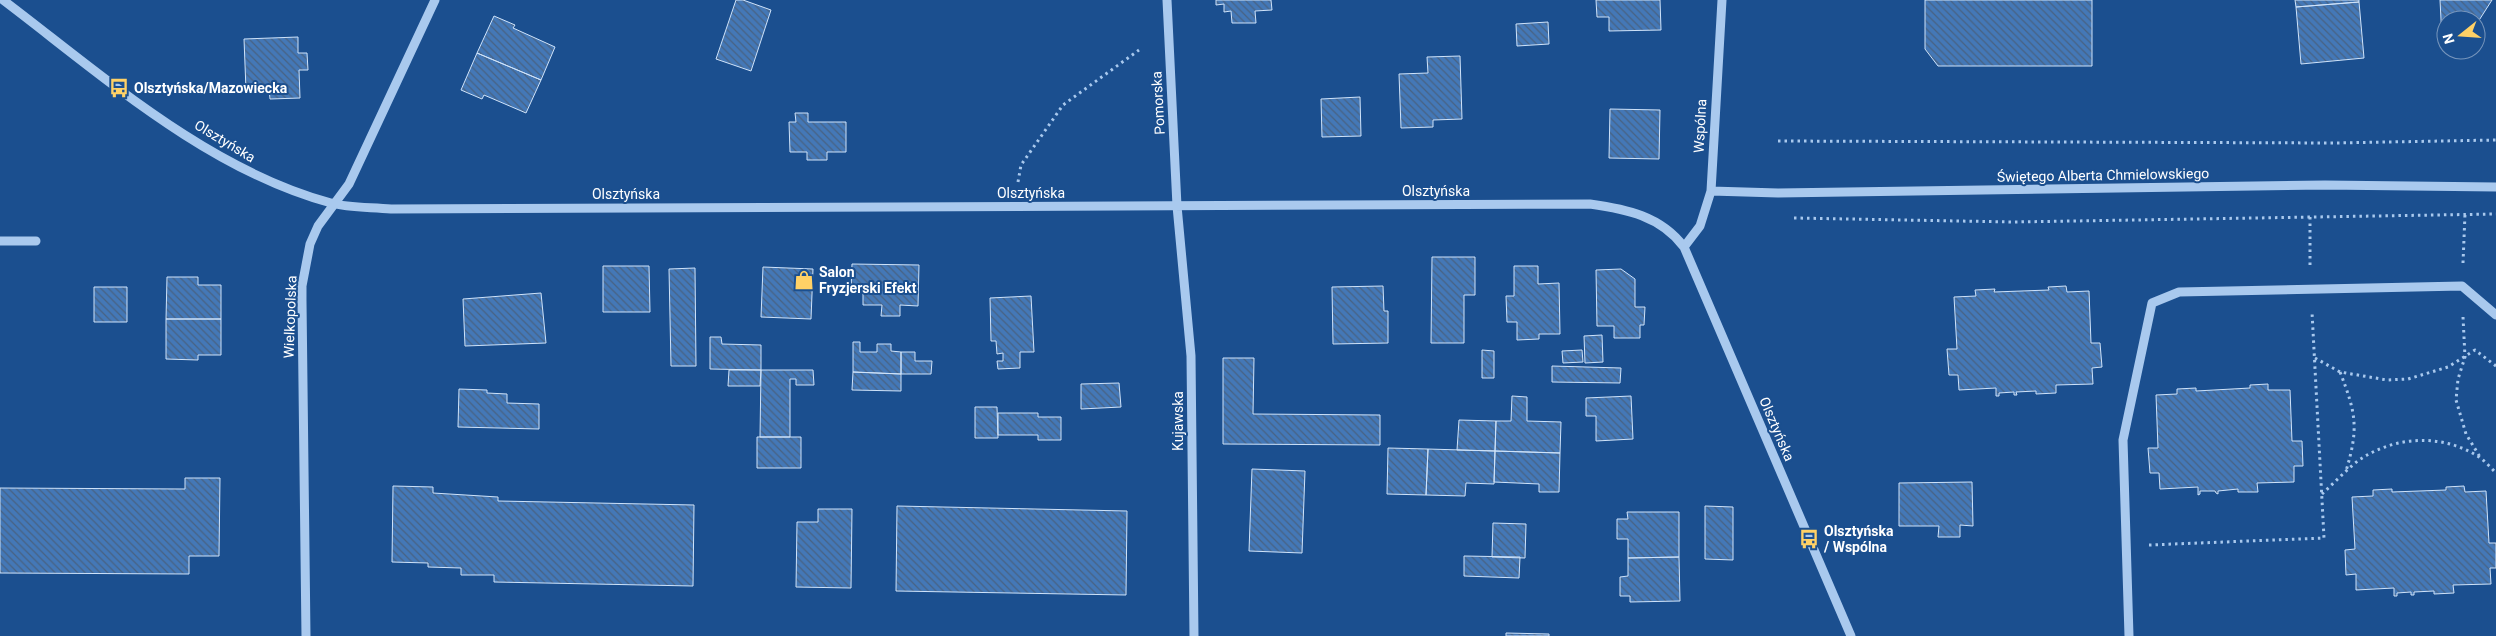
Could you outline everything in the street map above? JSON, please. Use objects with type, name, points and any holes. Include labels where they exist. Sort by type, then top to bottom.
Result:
[{"type":"street","name":"Olsztyńska","points":[[3,0],[119,88],[226,161],[285,189],[333,204],[391,209],[1590,204],[1633,211],[1673,234],[1684,247],[1851,636]]},
{"type":"street","name":"Wielkopolska","points":[[306,636],[302,286],[310,244],[318,226],[349,184],[436,0]]},
{"type":"street","name":"Pomorska","points":[[1168,0],[1176,206]]},
{"type":"street","name":"Wspólna","points":[[1684,247],[1700,226],[1711,191],[1722,0]]},
{"type":"street","name":"Świętego Alberta Chmielowskiego","points":[[1711,191],[1778,193],[2325,185],[2496,187]]},
{"type":"street","name":"Kujawska","points":[[1176,206],[1191,356],[1194,636]]},
{"type":"street","points":[[0,241],[36,241]]},
{"type":"street","points":[[2129,636],[2123,440],[2152,303],[2179,292],[2462,286],[2496,315]]},
{"type":"path","points":[[1018,182],[1021,165],[1063,105],[1140,50]]},
{"type":"path","points":[[1778,142],[2335,143],[2496,140]]},
{"type":"path","points":[[2465,214],[2462,286],[2465,357],[2458,379],[2456,400],[2466,434],[2480,457],[2496,473]]},
{"type":"path","points":[[1788,218],[2013,222],[2496,214]]},
{"type":"path","points":[[2126,546],[2324,538],[2311,289],[2310,217]]},
{"type":"path","points":[[2315,358],[2340,372],[2387,380],[2408,379],[2448,367],[2475,350],[2496,366]]},
{"type":"path","points":[[2340,372],[2355,418],[2355,438],[2346,472]]},
{"type":"path","points":[[2322,495],[2358,461],[2376,450],[2393,443],[2410,440],[2443,442],[2480,457]]},
{"type":"building","points":[[736,0],[743,0],[771,10],[751,71],[716,59]]},
{"type":"building","points":[[1216,0],[1271,0],[1272,10],[1255,11],[1256,23],[1232,23],[1231,11],[1224,12],[1224,4],[1216,5]]},
{"type":"building","points":[[1596,0],[1660,0],[1661,30],[1609,31],[1609,17],[1597,17]]},
{"type":"building","points":[[1925,0],[2092,0],[2092,66],[1938,66],[1925,49]]},
{"type":"building","points":[[2295,0],[2359,0],[2359,2],[2296,7]]},
{"type":"building","points":[[2440,0],[2492,0],[2486,10],[2441,10]]},
{"type":"building","points":[[2359,2],[2364,58],[2301,64],[2296,7]]},
{"type":"building","points":[[494,16],[515,25],[513,28],[555,47],[541,80],[477,53]]},
{"type":"building","points":[[1548,22],[1549,44],[1517,46],[1516,24]]},
{"type":"building","points":[[298,37],[298,53],[307,53],[308,70],[299,70],[300,98],[270,99],[269,89],[246,90],[244,39]]},
{"type":"building","points":[[477,53],[541,80],[526,113],[484,95],[482,99],[461,90]]},
{"type":"building","points":[[1460,56],[1462,119],[1433,120],[1433,127],[1401,128],[1399,74],[1428,73],[1427,57]]},
{"type":"building","points":[[1360,97],[1361,136],[1322,137],[1321,99]]},
{"type":"building","points":[[1610,109],[1660,110],[1659,159],[1609,158]]},
{"type":"building","points":[[795,113],[808,113],[808,122],[846,122],[846,152],[827,152],[827,160],[807,160],[807,152],[790,152],[789,122],[796,122]]},
{"type":"building","points":[[1432,257],[1475,257],[1475,295],[1464,295],[1464,343],[1431,343]]},
{"type":"building","points":[[852,264],[919,265],[918,306],[900,305],[900,316],[881,316],[882,305],[863,305],[863,291],[851,291]]},
{"type":"building","points":[[603,266],[649,266],[650,312],[603,312]]},
{"type":"building","points":[[1514,266],[1538,266],[1538,284],[1559,283],[1560,334],[1539,334],[1539,339],[1517,340],[1517,322],[1507,322],[1506,296],[1514,296]]},
{"type":"building","points":[[763,267],[813,269],[811,319],[761,317]]},
{"type":"building","points":[[695,268],[696,366],[671,366],[669,269]]},
{"type":"building","points":[[1621,269],[1635,279],[1635,307],[1645,307],[1644,325],[1640,325],[1640,338],[1614,338],[1614,326],[1597,326],[1596,270]]},
{"type":"building","points":[[167,277],[198,277],[198,285],[221,285],[221,319],[166,319]]},
{"type":"building","points":[[1383,286],[1384,311],[1388,311],[1388,343],[1333,344],[1332,287]]},
{"type":"building","points":[[2066,286],[2067,292],[2089,291],[2091,343],[2100,343],[2102,367],[2092,368],[2093,384],[2056,385],[2056,393],[2036,394],[2036,391],[2016,392],[2017,395],[2014,395],[2014,392],[1999,393],[1999,396],[1996,396],[1996,388],[1959,390],[1958,375],[1949,375],[1947,349],[1957,349],[1954,297],[1976,296],[1975,290],[1995,289],[1994,292],[2049,290],[2048,287]]},
{"type":"building","points":[[94,287],[127,287],[127,322],[94,322]]},
{"type":"building","points":[[541,293],[546,343],[465,346],[463,299]]},
{"type":"building","points":[[1031,296],[1034,352],[1020,352],[1020,368],[998,369],[997,361],[1003,361],[1003,353],[997,354],[996,341],[991,341],[990,298]]},
{"type":"building","points":[[166,319],[221,319],[221,355],[198,355],[198,360],[166,359]]},
{"type":"building","points":[[1602,335],[1603,362],[1585,363],[1584,336]]},
{"type":"building","points":[[710,337],[721,337],[722,344],[761,345],[761,370],[710,369]]},
{"type":"building","points":[[853,342],[860,342],[860,352],[877,352],[877,344],[891,344],[891,351],[901,352],[901,374],[853,372]]},
{"type":"building","points":[[1482,350],[1494,351],[1494,378],[1482,378]]},
{"type":"building","points":[[1582,350],[1583,362],[1563,363],[1562,351]]},
{"type":"building","points":[[901,352],[915,352],[915,361],[932,361],[931,374],[901,374]]},
{"type":"building","points":[[1223,358],[1254,358],[1253,414],[1380,415],[1380,445],[1223,444]]},
{"type":"building","points":[[1552,366],[1621,368],[1620,383],[1552,382]]},
{"type":"building","points":[[729,370],[761,370],[760,386],[728,386]]},
{"type":"building","points":[[761,370],[813,370],[814,385],[796,385],[796,379],[790,379],[790,437],[760,437]]},
{"type":"building","points":[[853,372],[901,374],[901,391],[852,390]]},
{"type":"building","points":[[1119,383],[1121,407],[1081,409],[1081,384]]},
{"type":"building","points":[[2268,384],[2268,390],[2290,390],[2292,441],[2302,441],[2303,466],[2294,466],[2294,482],[2257,483],[2258,492],[2238,492],[2238,489],[2218,491],[2218,494],[2215,491],[2200,491],[2198,495],[2198,487],[2160,489],[2159,473],[2150,473],[2148,448],[2158,448],[2156,395],[2177,394],[2177,389],[2196,388],[2196,391],[2250,388],[2250,385]]},
{"type":"building","points":[[459,389],[487,390],[487,393],[507,394],[507,403],[539,404],[539,429],[458,427]]},
{"type":"building","points":[[1512,396],[1527,397],[1527,421],[1561,422],[1560,453],[1495,451],[1496,421],[1511,421]]},
{"type":"building","points":[[1631,396],[1633,439],[1596,441],[1596,416],[1586,416],[1586,398]]},
{"type":"building","points":[[975,407],[997,407],[998,438],[975,438]]},
{"type":"building","points":[[998,413],[1038,413],[1038,417],[1061,417],[1061,440],[1038,440],[1038,435],[998,435]]},
{"type":"building","points":[[1459,420],[1496,421],[1495,451],[1457,450]]},
{"type":"building","points":[[757,437],[801,437],[801,468],[757,468]]},
{"type":"building","points":[[1388,448],[1428,449],[1426,495],[1387,494]]},
{"type":"building","points":[[1428,449],[1495,451],[1494,484],[1466,483],[1465,496],[1426,495]]},
{"type":"building","points":[[1495,451],[1560,453],[1559,492],[1539,492],[1539,484],[1494,482]]},
{"type":"building","points":[[1252,469],[1305,471],[1302,553],[1249,551]]},
{"type":"building","points":[[185,478],[220,478],[219,556],[189,556],[189,574],[0,573],[0,488],[185,489]]},
{"type":"building","points":[[1972,482],[1973,526],[1960,525],[1960,537],[1938,537],[1939,526],[1899,526],[1899,483]]},
{"type":"building","points":[[393,486],[433,487],[433,493],[498,497],[498,501],[694,505],[693,586],[494,582],[494,575],[461,575],[461,568],[428,567],[428,563],[392,562]]},
{"type":"building","points":[[2464,486],[2465,492],[2486,491],[2489,543],[2496,543],[2496,568],[2490,568],[2491,584],[2453,585],[2454,593],[2434,594],[2434,591],[2414,592],[2414,595],[2411,595],[2411,592],[2397,593],[2397,596],[2394,596],[2394,588],[2356,590],[2356,574],[2346,575],[2345,550],[2355,549],[2352,497],[2373,496],[2373,490],[2392,489],[2392,492],[2446,490],[2446,487]]},
{"type":"building","points":[[897,506],[1127,511],[1126,595],[896,591]]},
{"type":"building","points":[[1705,506],[1733,507],[1733,560],[1705,559]]},
{"type":"building","points":[[818,509],[852,509],[851,588],[796,587],[797,522],[818,522]]},
{"type":"building","points":[[1627,512],[1679,512],[1679,557],[1628,558],[1628,539],[1617,539],[1617,519],[1628,519]]},
{"type":"building","points":[[1493,523],[1526,524],[1525,558],[1492,557]]},
{"type":"building","points":[[1464,556],[1520,557],[1519,578],[1464,576]]},
{"type":"building","points":[[1679,557],[1680,601],[1630,602],[1630,596],[1620,596],[1620,577],[1628,576],[1628,558]]},
{"type":"building","points":[[1506,633],[1549,634],[1549,636],[1506,636]]},
{"type":"place","name":"Olsztyńska/Mazowiecka","points":[[119,88]]},
{"type":"place","name":"Salon Fryzjerski Efekt","points":[[804,280]]},
{"type":"place","name":"Olsztyńska / Wspólna","points":[[1809,539]]}]
